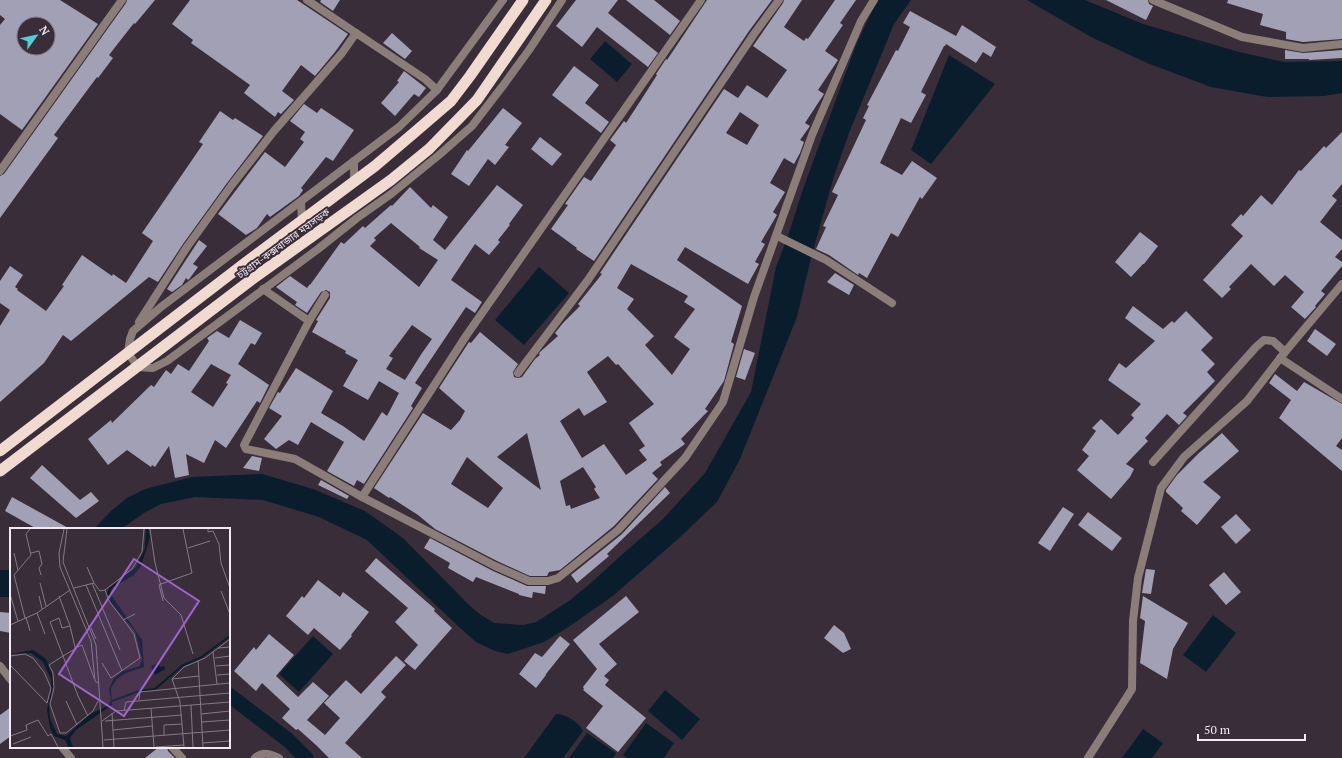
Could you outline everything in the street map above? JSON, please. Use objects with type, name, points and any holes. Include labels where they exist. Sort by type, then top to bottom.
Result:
[{"type":"highway","name":"চট্টগ্রাম-কক্সবাজার মহাসড়ক","points":[[0,451],[375,166],[450,101],[470,76],[523,0]]},
{"type":"highway","name":"চট্টগ্রাম-কক্সবাজার মহাসড়ক","points":[[0,471],[245,284],[396,176],[429,149],[477,100],[546,0]]},
{"type":"street","points":[[0,171],[122,0]]},
{"type":"street","points":[[307,0],[438,90]]},
{"type":"street","points":[[133,331],[161,307],[399,127],[438,90],[503,0]]},
{"type":"street","points":[[356,33],[342,53],[274,131],[231,186],[187,247],[133,331],[128,353],[138,367],[153,368],[167,361],[391,194],[439,155],[472,126],[525,56],[562,0]]},
{"type":"street","points":[[362,497],[466,336],[701,0]]},
{"type":"street","points":[[518,373],[588,280],[754,34],[779,0]]},
{"type":"street","points":[[325,295],[309,321],[244,447],[295,459],[362,497],[496,566],[529,581],[548,581],[558,578],[618,530],[686,458],[724,402],[754,297],[780,237],[812,135],[861,21],[874,0]]},
{"type":"street","points":[[1153,0],[1242,37],[1303,48],[1342,44]]},
{"type":"street","points":[[354,161],[354,182]]},
{"type":"street","points":[[301,202],[302,221]]},
{"type":"street","points":[[328,225],[346,227]]},
{"type":"street","points":[[780,237],[820,257],[892,303]]},
{"type":"street","points":[[298,246],[318,249]]},
{"type":"street","points":[[1088,758],[1132,689],[1133,621],[1138,578],[1161,488],[1184,457],[1247,402],[1283,355],[1342,284]]},
{"type":"street","points":[[264,289],[309,321]]},
{"type":"street","points":[[1153,462],[1256,347],[1264,340],[1273,341],[1283,355],[1342,399]]},
{"type":"street","points":[[0,666],[10,679]]},
{"type":"street","points":[[63,748],[71,758]]},
{"type":"street","points":[[173,748],[182,758]]},
{"type":"street","points":[[255,758],[258,755],[266,753],[279,758]]},
{"type":"water","points":[[878,0],[911,0],[894,24],[849,133],[834,176],[811,258],[797,317],[740,459],[717,502],[678,539],[614,595],[570,626],[544,642],[508,654],[495,651],[476,642],[367,540],[319,517],[263,500],[195,497],[161,504],[144,513],[122,528],[95,528],[111,511],[127,498],[145,489],[192,477],[262,474],[313,489],[365,511],[403,538],[470,606],[494,623],[523,625],[536,622],[569,601],[663,519],[705,473],[751,392],[776,267],[856,45]]},
{"type":"water","points":[[1027,0],[1085,0],[1143,24],[1239,52],[1284,62],[1342,61],[1342,93],[1324,96],[1267,97],[1211,87],[1147,63],[1091,37]]},
{"type":"water","points":[[605,41],[632,64],[617,82],[590,59]]},
{"type":"water","points":[[949,55],[995,84],[931,164],[911,150]]},
{"type":"water","points":[[539,267],[569,293],[524,345],[495,320]]},
{"type":"water","points":[[0,570],[10,570],[10,597],[0,597]]},
{"type":"water","points":[[1213,615],[1236,633],[1206,672],[1183,655]]},
{"type":"water","points":[[313,636],[333,654],[299,692],[279,674]]},
{"type":"water","points":[[665,690],[700,719],[682,740],[648,711]]},
{"type":"water","points":[[556,714],[564,715],[572,719],[583,731],[563,758],[524,758]]},
{"type":"water","points":[[646,723],[674,743],[664,758],[627,758],[623,755]]},
{"type":"water","points":[[1143,729],[1163,743],[1152,758],[1122,758]]},
{"type":"water","points":[[587,733],[616,753],[613,758],[569,758]]},
{"type":"building","points":[[0,0],[60,0],[98,24],[22,130],[0,114],[0,25],[5,19],[0,15]]},
{"type":"building","points":[[127,0],[155,0],[135,24],[134,23],[109,55],[113,58],[54,135],[58,138],[0,218],[0,176],[4,174]]},
{"type":"building","points":[[190,0],[297,0],[348,34],[315,76],[301,65],[282,91],[294,100],[281,114],[278,112],[275,117],[244,93],[250,85],[191,43],[193,40],[172,24]]},
{"type":"building","points":[[321,0],[340,0],[333,11],[320,2]]},
{"type":"building","points":[[576,0],[618,0],[608,13],[658,53],[648,67],[597,27],[582,47],[556,26]]},
{"type":"building","points":[[626,0],[654,0],[680,21],[670,35]]},
{"type":"building","points":[[707,0],[772,0],[749,31],[594,261],[551,229],[568,205],[565,204],[584,177],[591,181],[616,145],[610,140],[624,121],[626,123],[657,75],[656,74]]},
{"type":"building","points":[[784,0],[802,0],[784,27],[804,41],[806,38],[808,39],[835,0],[856,0],[840,23],[843,25],[825,51],[838,60],[818,90],[824,94],[805,123],[810,126],[800,140],[804,142],[800,153],[794,164],[784,158],[770,183],[785,192],[773,212],[777,215],[761,242],[765,244],[755,262],[759,264],[748,284],[685,247],[677,260],[742,306],[731,342],[734,344],[724,381],[705,409],[708,411],[681,439],[685,444],[660,462],[662,465],[652,473],[658,479],[614,526],[560,570],[549,572],[547,576],[530,576],[497,561],[435,529],[418,515],[374,488],[423,413],[451,430],[460,420],[465,411],[439,388],[469,342],[471,343],[480,332],[518,364],[513,372],[514,377],[522,377],[535,359],[540,355],[540,352],[558,336],[555,333],[563,323],[580,306],[578,304],[602,274],[600,273],[724,89],[738,98],[747,85],[767,98],[787,70],[753,46]],"holes":[[[740,112],[759,125],[747,145],[726,133]],[[631,264],[688,296],[684,302],[695,309],[674,337],[690,349],[672,375],[645,345],[654,336],[627,309],[634,299],[617,288]],[[608,356],[616,365],[618,364],[654,404],[629,423],[645,446],[639,450],[647,460],[626,475],[604,444],[582,458],[560,421],[579,408],[584,416],[607,402],[587,372]],[[527,433],[541,490],[497,457]],[[467,457],[503,488],[488,508],[451,484]],[[583,467],[596,487],[594,489],[600,498],[571,509],[570,505],[566,506],[560,481]]]},
{"type":"building","points":[[1106,0],[1148,0],[1149,4],[1153,6],[1146,20]]},
{"type":"building","points":[[1228,0],[1342,0],[1342,39],[1303,42],[1286,39],[1286,32],[1260,25],[1263,14],[1227,3]]},
{"type":"building","points":[[910,11],[956,36],[962,25],[996,47],[991,57],[983,52],[976,63],[946,44],[921,92],[926,95],[911,123],[901,118],[880,163],[902,175],[912,161],[937,178],[922,199],[920,197],[898,237],[891,233],[867,278],[859,273],[858,275],[829,255],[816,249],[826,227],[823,226],[838,195],[832,192],[866,120],[863,118],[869,106],[867,105],[910,27],[903,23]]},
{"type":"building","points":[[392,33],[412,51],[405,59],[383,43]]},
{"type":"building","points":[[1285,50],[1303,53],[1342,50],[1342,58],[1309,60],[1285,59]]},
{"type":"building","points":[[574,66],[599,85],[585,103],[609,122],[601,133],[552,95]]},
{"type":"building","points":[[404,71],[426,88],[419,97],[414,94],[395,116],[381,103],[399,82],[397,81]]},
{"type":"building","points":[[304,104],[317,113],[321,108],[354,130],[333,161],[326,157],[301,188],[303,190],[299,196],[270,217],[267,214],[257,228],[246,235],[218,214],[265,152],[285,167],[304,142],[300,139],[305,132],[290,121]]},
{"type":"building","points":[[503,108],[522,123],[505,145],[509,147],[495,165],[488,159],[469,186],[451,174],[467,150],[468,151]]},
{"type":"building","points":[[220,111],[233,120],[235,118],[263,136],[183,244],[158,282],[149,277],[71,341],[63,335],[44,363],[0,402],[0,326],[10,310],[0,303],[0,281],[10,266],[23,275],[15,287],[18,289],[17,290],[46,311],[64,286],[62,285],[82,255],[112,276],[113,274],[126,283],[153,241],[142,233],[203,144],[199,142]]},
{"type":"building","points":[[1342,132],[1342,184],[1332,196],[1337,200],[1320,222],[1342,240],[1342,249],[1335,257],[1342,262],[1342,266],[1321,291],[1325,294],[1315,306],[1316,307],[1305,319],[1291,307],[1304,292],[1285,275],[1274,286],[1251,264],[1229,287],[1231,289],[1222,298],[1203,280],[1243,236],[1231,225],[1241,214],[1243,216],[1261,195],[1272,205],[1299,170],[1301,171],[1324,146],[1326,148]]},
{"type":"building","points":[[540,137],[562,154],[552,166],[531,149]]},
{"type":"building","points":[[497,185],[523,205],[498,240],[500,242],[489,255],[475,244],[451,280],[482,302],[475,313],[466,307],[415,383],[422,388],[411,406],[413,408],[364,484],[357,480],[354,486],[327,471],[344,442],[311,422],[298,445],[289,440],[276,449],[264,439],[282,416],[269,408],[278,392],[280,393],[296,368],[333,391],[321,413],[364,441],[382,412],[387,416],[399,393],[379,381],[368,400],[343,386],[358,360],[345,353],[346,351],[312,332],[318,321],[316,320],[330,298],[330,292],[326,290],[321,292],[307,313],[295,305],[297,302],[276,287],[290,276],[307,288],[341,242],[344,244],[363,226],[365,228],[391,205],[392,206],[410,187],[431,208],[433,205],[448,217],[433,240],[445,250]],"holes":[[[391,223],[420,247],[419,248],[438,260],[419,287],[370,246],[376,240],[374,238]],[[412,325],[432,339],[405,380],[386,369],[393,358],[389,356]]]},
{"type":"building","points":[[1140,232],[1158,246],[1144,264],[1131,277],[1115,262]]},
{"type":"building","points":[[199,240],[207,246],[193,264],[198,267],[188,280],[186,278],[182,285],[172,292],[167,289]]},
{"type":"building","points":[[835,273],[854,285],[849,295],[827,282]]},
{"type":"building","points":[[1133,306],[1163,329],[1172,321],[1174,323],[1186,311],[1213,338],[1201,350],[1215,364],[1207,372],[1215,381],[1183,413],[1187,416],[1179,425],[1167,414],[1145,438],[1148,441],[1126,464],[1134,469],[1130,477],[1111,499],[1077,470],[1089,456],[1082,450],[1096,431],[1092,428],[1101,419],[1118,435],[1134,418],[1131,415],[1141,404],[1108,380],[1119,363],[1126,368],[1155,341],[1125,318]]},
{"type":"building","points":[[240,320],[262,333],[255,345],[251,343],[238,364],[269,385],[260,403],[257,401],[226,448],[215,440],[204,463],[186,454],[189,475],[175,478],[169,446],[155,467],[152,465],[151,467],[127,450],[108,465],[88,439],[111,420],[112,423],[151,385],[154,387],[166,370],[171,374],[178,364],[189,371],[209,341],[207,338],[217,331],[229,338]],"holes":[[[211,364],[231,375],[226,383],[228,384],[213,407],[191,392]]]},
{"type":"building","points":[[1315,329],[1336,344],[1327,356],[1307,341]]},
{"type":"building","points":[[744,349],[755,353],[745,380],[736,377]]},
{"type":"building","points":[[1275,374],[1297,391],[1304,382],[1342,404],[1342,438],[1336,446],[1342,450],[1342,471],[1279,418],[1291,400],[1269,383]]},
{"type":"building","points":[[1222,433],[1239,451],[1203,482],[1221,497],[1197,525],[1181,511],[1183,508],[1166,492],[1166,490],[1177,475]]},
{"type":"building","points":[[252,456],[262,458],[259,471],[243,468]]},
{"type":"building","points":[[42,465],[80,500],[91,492],[99,501],[76,518],[30,478]]},
{"type":"building","points":[[321,480],[349,496],[347,499],[318,485]]},
{"type":"building","points":[[665,487],[670,493],[607,554],[609,556],[577,583],[571,575],[622,534]]},
{"type":"building","points":[[12,497],[68,528],[35,528],[5,511]]},
{"type":"building","points":[[1063,507],[1074,514],[1050,551],[1038,543]]},
{"type":"building","points":[[1088,512],[1122,538],[1112,551],[1078,525]]},
{"type":"building","points":[[1236,514],[1251,530],[1236,544],[1221,527]]},
{"type":"building","points":[[430,538],[493,571],[527,586],[546,586],[545,594],[533,592],[532,598],[519,595],[476,577],[473,582],[448,568],[450,563],[424,548]]},
{"type":"building","points":[[376,558],[435,609],[434,611],[452,628],[415,670],[404,661],[418,645],[395,622],[408,608],[365,571]]},
{"type":"building","points":[[1146,569],[1155,570],[1151,594],[1142,593]]},
{"type":"building","points":[[1224,572],[1241,592],[1226,605],[1209,585]]},
{"type":"building","points":[[318,580],[340,597],[343,592],[369,612],[340,650],[314,628],[308,635],[286,616],[302,596],[304,598]]},
{"type":"building","points":[[626,596],[639,612],[599,644],[617,664],[604,676],[609,680],[605,685],[646,718],[618,752],[586,728],[603,706],[583,690],[583,687],[597,669],[573,640]]},
{"type":"building","points":[[1143,596],[1188,623],[1173,649],[1167,679],[1140,663],[1145,621],[1140,618]]},
{"type":"building","points":[[0,612],[10,613],[10,633],[0,631]]},
{"type":"building","points":[[834,625],[844,633],[851,649],[843,653],[824,638]]},
{"type":"building","points":[[269,634],[294,655],[276,676],[298,697],[313,682],[329,696],[307,720],[325,735],[340,718],[324,703],[346,680],[361,694],[396,656],[406,665],[381,692],[386,697],[345,743],[362,758],[329,758],[298,729],[296,730],[282,718],[290,709],[262,683],[256,691],[234,671],[254,647],[256,650]]},
{"type":"building","points":[[560,636],[570,644],[536,688],[519,674],[535,653],[542,657]]},
{"type":"building","points":[[10,708],[10,737],[0,744],[0,715]]},
{"type":"building","points":[[158,748],[167,748],[168,751],[175,758],[145,758]]},
{"type":"waterway","points":[[230,696],[288,740],[306,758]]}]
